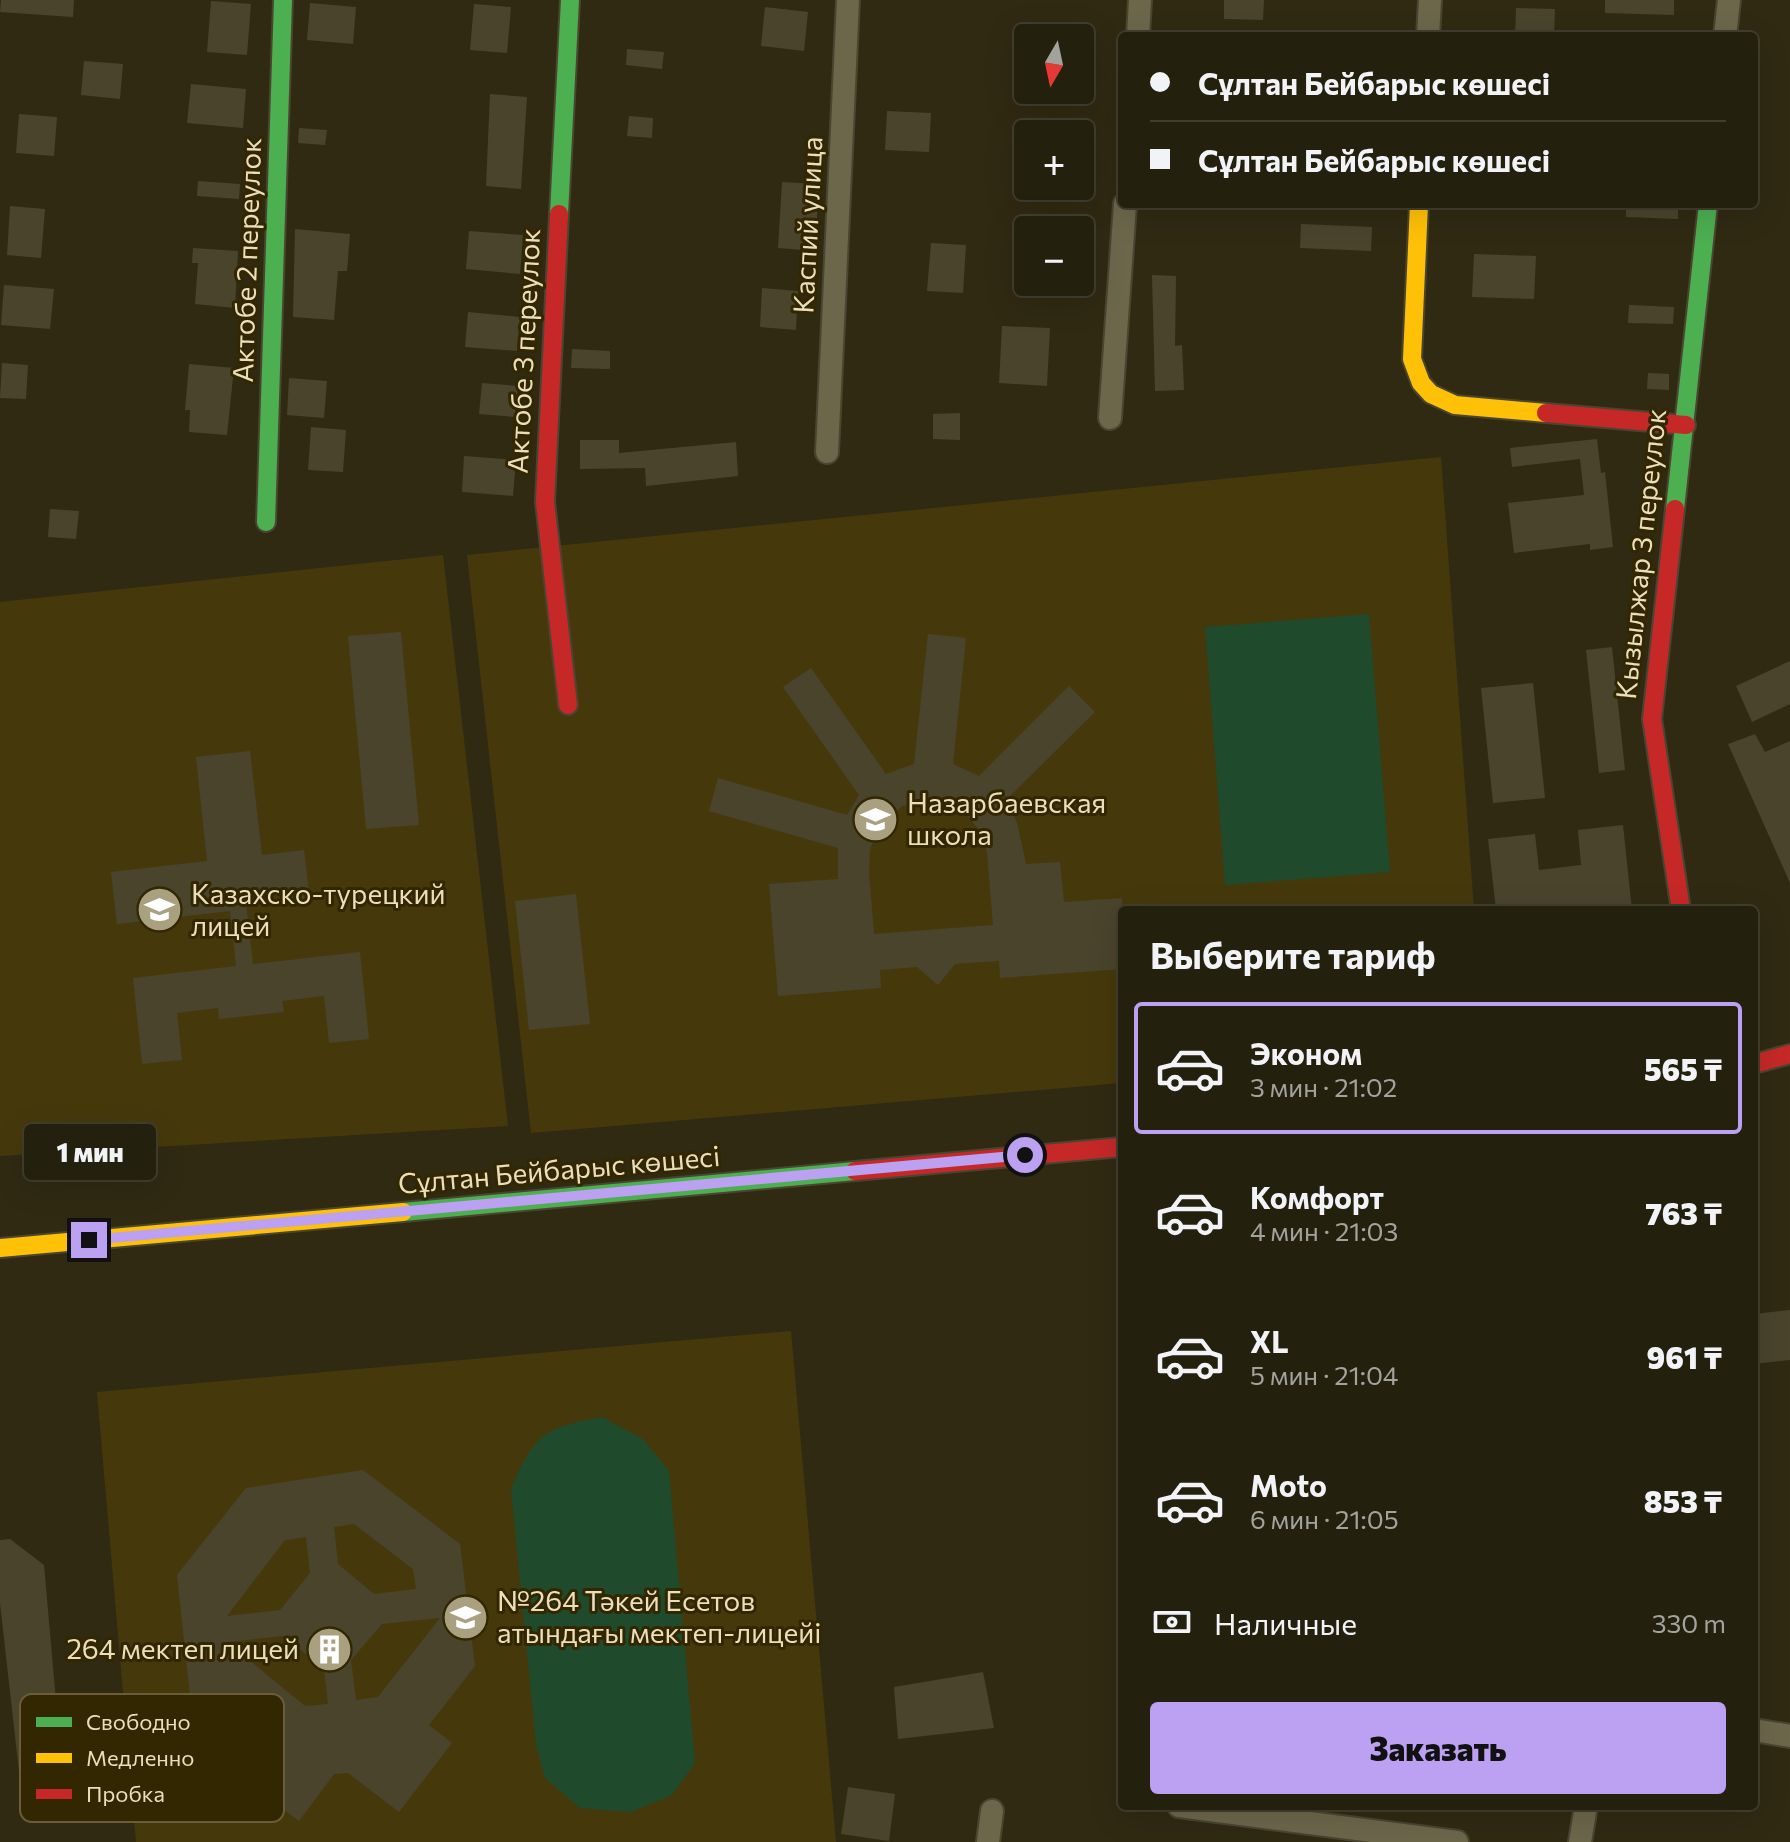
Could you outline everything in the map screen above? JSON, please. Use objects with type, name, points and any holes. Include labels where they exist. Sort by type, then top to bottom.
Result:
[{"type":"street","name":"Актобе 2 переулок","points":[[266,522],[283,0]]},
{"type":"street","name":"Актобе 3 переулок","points":[[568,705],[545,502],[570,0]]},
{"type":"street","name":"Каспий улица","points":[[827,452],[848,0]]},
{"type":"street","points":[[1138,32],[1140,0]]},
{"type":"street","points":[[1428,32],[1430,0]]},
{"type":"street","points":[[1725,32],[1729,0]]},
{"type":"street","points":[[1110,418],[1125,208]]},
{"type":"street","points":[[1419,208],[1412,359],[1417,383],[1435,399],[1455,405],[1686,425]]},
{"type":"street","name":"Кызылжар 3 переулок","points":[[1680,906],[1652,719],[1708,208]]},
{"type":"street","points":[[1758,1063],[1790,1054]]},
{"type":"street","name":"Сұлтан Бейбарыс көшесі","points":[[0,1248],[1118,1147]]},
{"type":"street","points":[[1758,1731],[1790,1736]]},
{"type":"street","points":[[1210,1810],[1457,1842]]},
{"type":"street","points":[[1580,1842],[1585,1810]]},
{"type":"street","points":[[988,1842],[992,1811]]},
{"type":"street","points":[[1278,1842],[1281,1819]]},
{"type":"shaded area","points":[[1441,457],[1474,906],[1118,906],[1118,1083],[531,1133],[467,555]]},
{"type":"shaded area","points":[[443,555],[508,1126],[0,1156],[0,602]]},
{"type":"shaded area","name":"№264 Тәкей Есетов атындағы мектеп-лицейі","points":[[791,1331],[836,1842],[136,1842],[134,1822],[284,1822],[284,1694],[123,1694],[97,1392]]},
{"type":"green space","points":[[1369,614],[1390,872],[1225,885],[1205,627]]},
{"type":"green space","points":[[602,1417],[643,1439],[669,1471],[695,1763],[672,1795],[631,1812],[580,1808],[545,1778],[536,1744],[511,1489],[526,1456],[543,1436],[567,1425]]},
{"type":"building","points":[[1,0],[74,0],[73,17],[0,12]]},
{"type":"building","points":[[1224,0],[1264,0],[1263,20],[1224,19]]},
{"type":"building","points":[[1605,0],[1674,0],[1674,15],[1605,13]]},
{"type":"building","points":[[211,1],[251,4],[247,55],[207,52]]},
{"type":"building","points":[[310,3],[356,7],[353,44],[307,40]]},
{"type":"building","points":[[474,4],[511,7],[507,53],[470,50]]},
{"type":"building","points":[[765,7],[808,12],[804,51],[761,46]]},
{"type":"building","points":[[1516,8],[1555,9],[1554,32],[1515,32]]},
{"type":"building","points":[[627,49],[664,52],[662,69],[626,65]]},
{"type":"building","points":[[84,61],[123,64],[120,99],[81,95]]},
{"type":"building","points":[[191,84],[246,89],[243,128],[187,123]]},
{"type":"building","points":[[490,94],[527,97],[521,189],[486,186]]},
{"type":"building","points":[[887,111],[931,113],[929,152],[885,150]]},
{"type":"building","points":[[19,114],[57,117],[54,156],[16,153]]},
{"type":"building","points":[[629,116],[653,118],[652,138],[627,136]]},
{"type":"building","points":[[299,128],[327,130],[325,145],[298,143]]},
{"type":"building","points":[[198,181],[240,184],[239,199],[197,196]]},
{"type":"building","points":[[782,182],[818,184],[816,251],[778,248]]},
{"type":"building","points":[[10,206],[45,209],[41,258],[7,255]]},
{"type":"building","points":[[1626,208],[1678,208],[1678,219],[1626,217]]},
{"type":"building","points":[[1301,224],[1372,227],[1371,251],[1300,248]]},
{"type":"building","points":[[295,229],[350,234],[347,271],[338,271],[334,320],[293,317]]},
{"type":"building","points":[[469,231],[523,235],[520,274],[466,269]]},
{"type":"building","points":[[931,243],[966,245],[963,293],[927,291]]},
{"type":"building","points":[[193,248],[238,251],[235,308],[195,304],[198,263],[192,263]]},
{"type":"building","points":[[1474,254],[1536,256],[1534,299],[1472,297]]},
{"type":"building","points":[[1152,275],[1176,276],[1175,346],[1182,345],[1184,390],[1155,391]]},
{"type":"building","points":[[4,285],[54,289],[50,329],[1,325]]},
{"type":"building","points":[[762,288],[798,291],[796,330],[760,327]]},
{"type":"building","points":[[1629,305],[1674,307],[1673,324],[1628,323]]},
{"type":"building","points":[[468,312],[520,317],[517,351],[465,347]]},
{"type":"building","points":[[1002,326],[1050,328],[1047,386],[999,383]]},
{"type":"building","points":[[572,349],[610,351],[610,369],[571,368]]},
{"type":"building","points":[[2,363],[28,365],[26,399],[0,398]]},
{"type":"building","points":[[189,364],[234,368],[227,435],[189,432],[190,410],[185,410]]},
{"type":"building","points":[[1648,373],[1669,374],[1669,390],[1647,389]]},
{"type":"building","points":[[289,378],[327,381],[324,418],[287,415]]},
{"type":"building","points":[[482,383],[518,386],[515,417],[479,414]]},
{"type":"building","points":[[960,413],[960,440],[933,439],[933,414]]},
{"type":"building","points":[[311,427],[346,430],[343,472],[308,470]]},
{"type":"building","points":[[1597,439],[1601,473],[1605,472],[1613,547],[1590,550],[1590,544],[1514,553],[1508,503],[1584,495],[1580,459],[1512,467],[1510,448]]},
{"type":"building","points":[[580,440],[619,440],[619,453],[736,442],[738,476],[646,486],[645,468],[580,469]]},
{"type":"building","points":[[464,456],[516,460],[513,496],[462,492]]},
{"type":"building","points":[[50,509],[79,511],[76,539],[48,537]]},
{"type":"building","points":[[401,632],[419,825],[366,829],[348,636]]},
{"type":"building","name":"Назарбаевская школа","points":[[928,634],[966,638],[953,764],[979,776],[1069,686],[1095,712],[1006,800],[1017,823],[1026,864],[1060,862],[1064,902],[1122,898],[1122,906],[1118,906],[1118,969],[1000,978],[999,961],[955,964],[938,985],[917,967],[880,970],[881,988],[778,996],[769,884],[838,879],[838,848],[709,811],[718,778],[847,815],[859,795],[783,687],[811,668],[886,774],[914,764]],"holes":[[[935,800],[966,814],[980,831],[987,853],[993,925],[874,934],[869,873],[870,850],[878,829],[902,806]]]},
{"type":"building","points":[[1612,647],[1625,770],[1599,773],[1586,650]]},
{"type":"building","points":[[1790,661],[1790,704],[1752,722],[1736,686]]},
{"type":"building","points":[[1533,683],[1545,798],[1493,803],[1481,688]]},
{"type":"building","points":[[1755,734],[1765,752],[1790,741],[1790,883],[1728,744]]},
{"type":"building","name":"Казахско-турецкий лицей","points":[[250,751],[262,855],[304,850],[310,902],[281,906],[280,890],[245,894],[253,964],[360,952],[369,1039],[329,1043],[324,996],[282,1001],[284,1012],[219,1019],[218,1008],[177,1013],[182,1060],[142,1064],[133,978],[236,966],[230,911],[117,924],[111,872],[207,861],[196,757]]},
{"type":"building","points":[[1623,825],[1632,906],[1496,906],[1488,839],[1535,834],[1539,870],[1581,865],[1578,830]]},
{"type":"building","points":[[576,894],[590,1024],[529,1030],[515,901]]},
{"type":"building","points":[[1790,1310],[1790,1360],[1758,1364],[1758,1314]]},
{"type":"building","name":"264 мектеп лицей","points":[[363,1470],[460,1544],[475,1666],[429,1725],[452,1743],[399,1812],[348,1773],[334,1774],[299,1821],[284,1810],[284,1694],[190,1694],[177,1575],[246,1488]],"holes":[[[354,1524],[413,1569],[416,1589],[374,1594],[338,1564],[334,1527]],[[306,1537],[310,1573],[280,1610],[227,1616],[285,1540]],[[440,1618],[378,1697],[356,1700],[351,1660],[382,1624]],[[283,1636],[315,1661],[323,1661],[328,1704],[305,1706],[227,1642]]]},
{"type":"building","points":[[10,1539],[44,1565],[55,1694],[20,1694],[20,1780],[0,1603],[0,1540]]},
{"type":"building","points":[[983,1672],[994,1728],[898,1739],[894,1687]]},
{"type":"building","points":[[848,1787],[895,1794],[889,1841],[841,1834]]},
{"type":"traffic: fast","points":[[266,522],[283,0]]},
{"type":"traffic: fast","points":[[559,214],[570,0]]},
{"type":"traffic: fast","points":[[1675,509],[1708,208]]},
{"type":"traffic: fast","points":[[403,1212],[855,1171]]},
{"type":"traffic: slow","points":[[1419,208],[1412,359],[1421,383],[1431,394],[1455,405],[1546,413]]},
{"type":"traffic: slow","points":[[0,1248],[403,1212]]},
{"type":"traffic: jam","points":[[559,214],[545,502],[568,705]]},
{"type":"traffic: jam","points":[[1546,413],[1686,425]]},
{"type":"traffic: jam","points":[[1675,509],[1652,719],[1680,906]]},
{"type":"traffic: jam","points":[[1758,1063],[1790,1054]]},
{"type":"traffic: jam","points":[[855,1171],[1118,1147]]},
{"type":"place","name":"Назарбаевская школа","points":[[876,819]]},
{"type":"place","name":"Казахско-турецкий лицей","points":[[160,910]]},
{"type":"place","name":"№264 Тәкей Есетов атындағы мектеп-лицейі","points":[[466,1617]]},
{"type":"place","name":"264 мектеп лицей","points":[[330,1649]]},
{"type":"route","points":[[89,1240],[1025,1155]]}]
